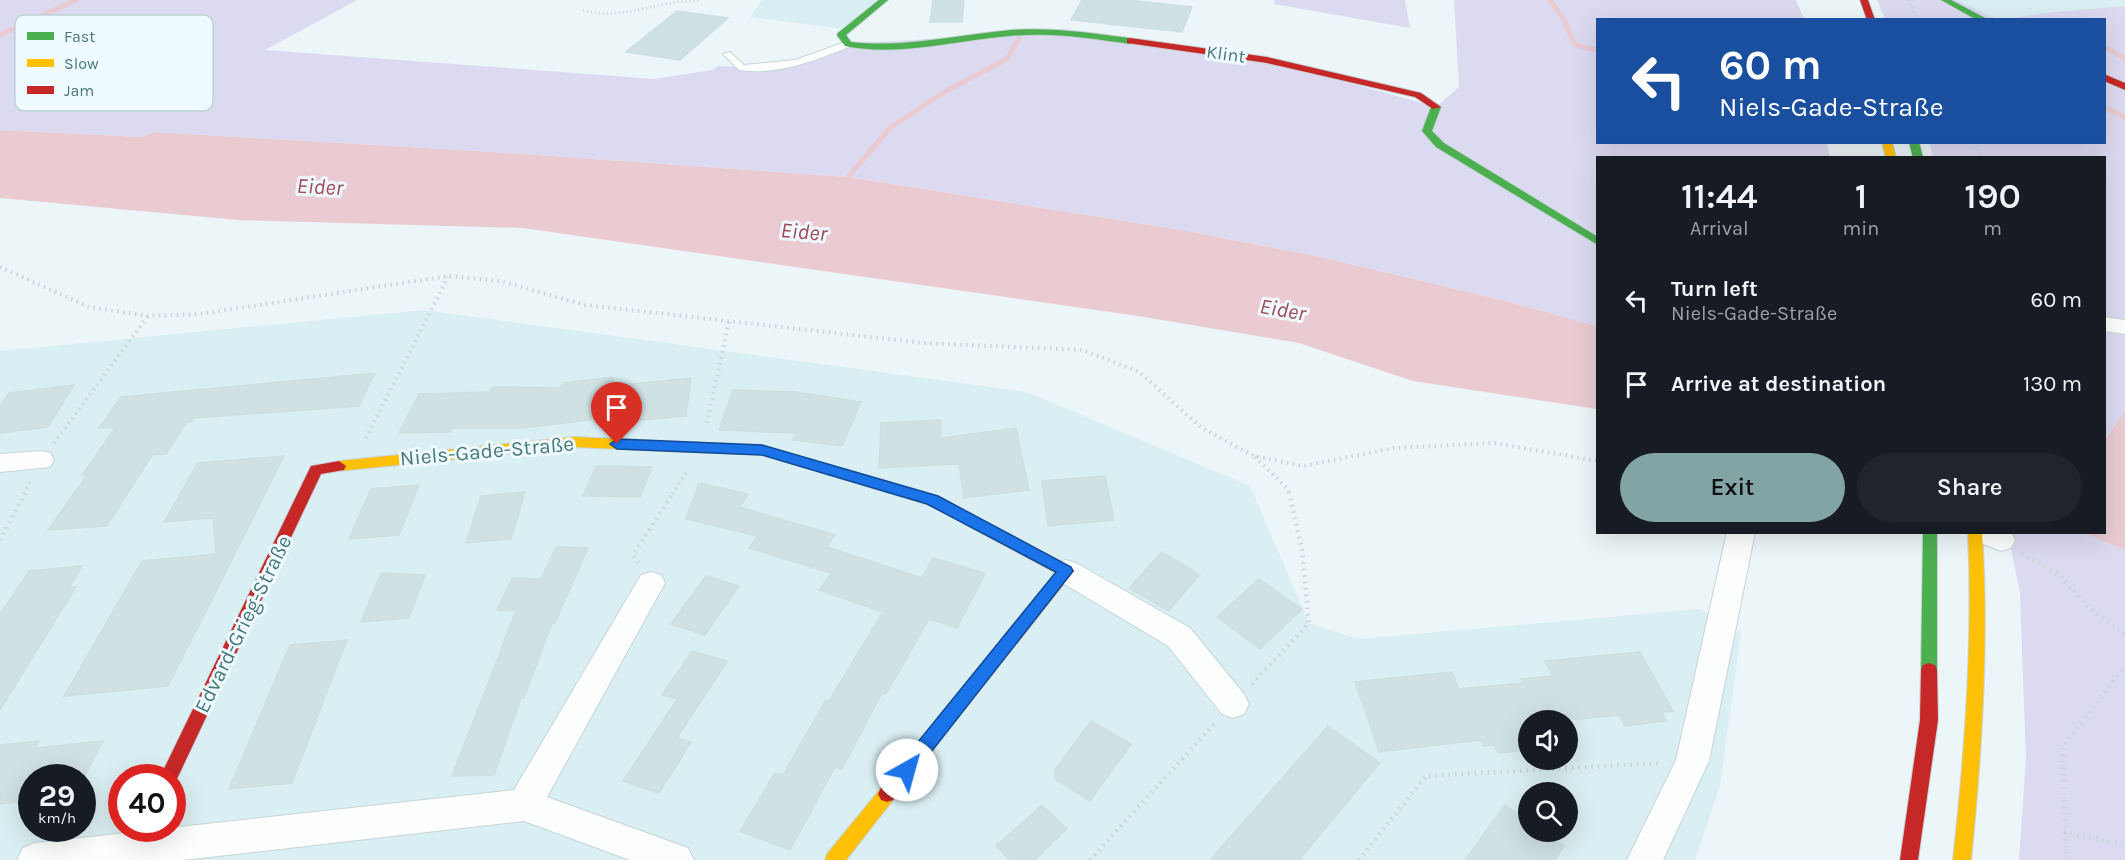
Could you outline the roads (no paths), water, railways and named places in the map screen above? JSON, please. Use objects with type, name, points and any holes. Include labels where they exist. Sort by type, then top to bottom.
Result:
[{"type":"main road","points":[[848,44],[841,35],[884,0]]},
{"type":"main road","points":[[1864,0],[1870,18]]},
{"type":"main road","points":[[1945,0],[1981,18]]},
{"type":"main road","name":"Klint","points":[[848,44],[880,48],[1011,33],[1060,31],[1267,60],[1418,95],[1436,107],[1427,131],[1440,145],[1596,241]]},
{"type":"main road","points":[[2106,78],[2125,87]]},
{"type":"main road","name":"Niels-Gade-Straße","points":[[316,471],[353,464],[574,442],[762,450],[932,500],[1066,571]]},
{"type":"main road","name":"Edvard-Grieg-Straße","points":[[175,764],[316,471]]},
{"type":"main road","points":[[1909,860],[1929,720],[1932,558],[1930,534]]},
{"type":"main road","points":[[1962,860],[1975,739],[1979,573],[1986,535]]},
{"type":"main road","points":[[834,860],[1066,571]]},
{"type":"street","points":[[2106,324],[2125,327]]},
{"type":"street","points":[[0,463],[41,460]]},
{"type":"street","points":[[1645,860],[1692,761],[1740,534]]},
{"type":"street","name":"Niels-Gade-Straße","points":[[1066,571],[1179,637],[1233,704]]},
{"type":"street","points":[[524,805],[651,583]]},
{"type":"street","points":[[35,860],[136,846],[524,805],[676,860]]},
{"type":"lane","points":[[728,54],[742,68],[773,68],[801,63],[848,44]]},
{"type":"water","name":"Eider","points":[[0,130],[142,137],[152,132],[494,152],[848,177],[1182,230],[1321,257],[1502,300],[1596,326],[1596,409],[1413,381],[1299,343],[1138,316],[523,228],[238,220],[0,198]]},
{"type":"water","points":[[2125,411],[2125,550],[2086,534],[2106,534],[2106,439]]},
{"type":"waterway","points":[[43,15],[76,0]]},
{"type":"waterway","points":[[1550,0],[1563,18],[1574,43],[1596,50]]},
{"type":"waterway","points":[[0,35],[15,28]]},
{"type":"waterway","points":[[848,177],[891,127],[946,91],[1007,59],[1019,38]]},
{"type":"waterway","points":[[2106,48],[2125,58]]},
{"type":"waterway","points":[[2106,108],[2125,117]]}]
